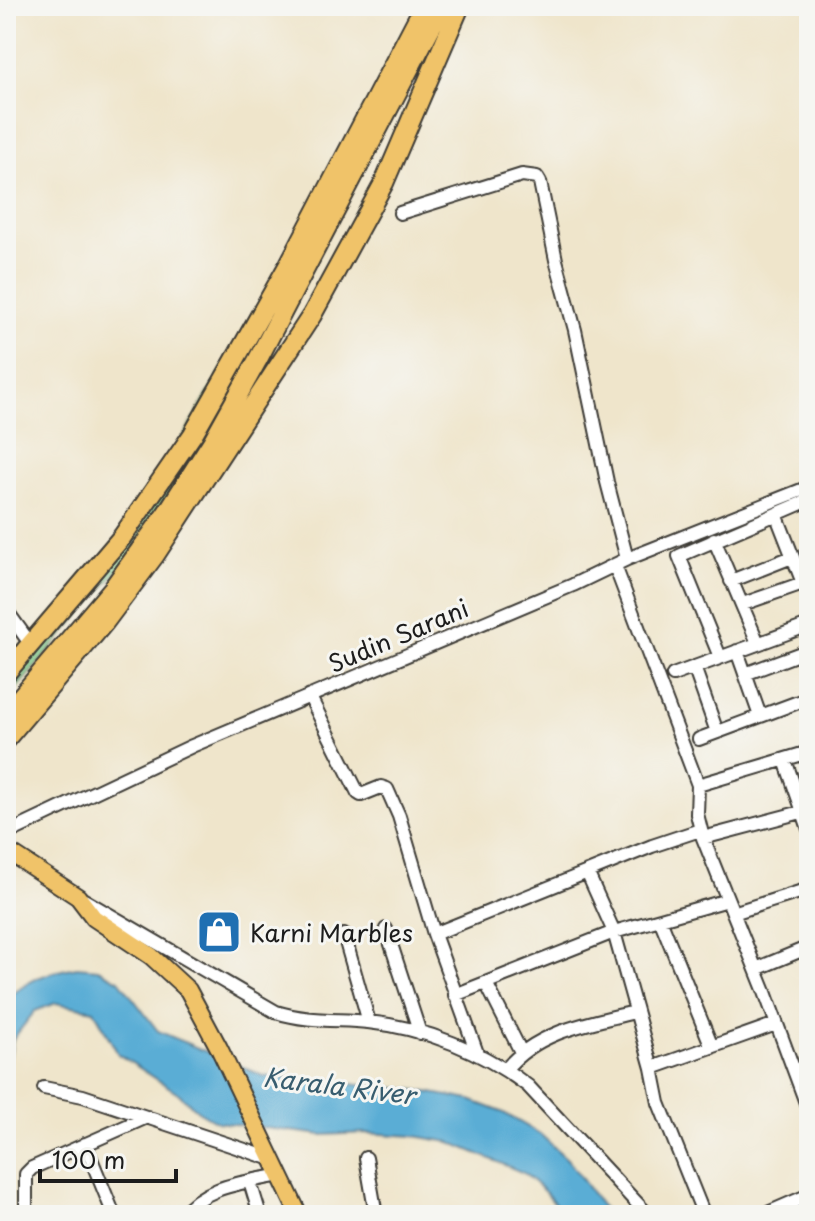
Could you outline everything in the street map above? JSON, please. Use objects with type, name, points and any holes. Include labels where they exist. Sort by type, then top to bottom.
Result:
[{"type":"highway","points":[[6,673],[122,537],[199,423],[288,266],[424,6]]},
{"type":"highway","points":[[6,714],[113,588],[204,455],[263,350],[442,6]]},
{"type":"highway","points":[[6,739],[104,623],[155,555],[305,326],[384,183],[460,6]]},
{"type":"main road","points":[[7,842],[78,897],[94,918],[151,956],[188,990],[299,1215]]},
{"type":"street","points":[[400,213],[522,175],[537,177],[545,199],[556,260],[627,559]]},
{"type":"street","name":"Sudin Sarani","points":[[7,842],[192,746],[627,559],[737,524],[809,487]]},
{"type":"street","points":[[720,657],[679,556],[737,524],[776,514],[809,500]]},
{"type":"street","points":[[743,604],[803,583],[776,514]]},
{"type":"street","points":[[714,539],[758,643]]},
{"type":"street","points":[[731,581],[792,557]]},
{"type":"street","points":[[615,566],[698,785],[697,806],[702,834],[809,1111]]},
{"type":"street","points":[[6,610],[32,646]]},
{"type":"street","points":[[673,675],[809,625]]},
{"type":"street","points":[[745,674],[809,650]]},
{"type":"street","points":[[737,651],[760,716]]},
{"type":"street","points":[[694,667],[717,732]]},
{"type":"street","points":[[310,697],[358,793],[361,795],[381,787],[387,789],[399,816],[434,934],[477,1053]]},
{"type":"street","points":[[699,739],[809,698]]},
{"type":"street","points":[[698,785],[809,752]]},
{"type":"street","points":[[785,760],[806,811],[809,829]]},
{"type":"street","points":[[434,934],[587,872],[702,834],[806,811]]},
{"type":"street","points":[[587,872],[614,932],[662,1113],[704,1215]]},
{"type":"street","points":[[733,913],[809,889]]},
{"type":"street","points":[[78,897],[276,1012],[310,1021],[369,1022],[420,1033],[477,1053],[506,1069],[528,1086],[648,1215]]},
{"type":"street","points":[[455,995],[614,932],[728,900]]},
{"type":"street","points":[[660,919],[712,1047]]},
{"type":"street","points":[[386,929],[420,1033]]},
{"type":"street","points":[[344,935],[369,1022]]},
{"type":"street","points":[[756,969],[809,947]]},
{"type":"street","points":[[486,983],[521,1052]]},
{"type":"street","points":[[506,1069],[521,1052],[552,1035],[635,1012]]},
{"type":"street","points":[[652,1068],[776,1024]]},
{"type":"street","points":[[44,1088],[83,1096],[272,1159]]},
{"type":"street","points":[[26,1215],[28,1171],[147,1117]]},
{"type":"street","points":[[85,1144],[114,1215]]},
{"type":"street","points":[[366,1158],[376,1215]]},
{"type":"street","points":[[183,1215],[201,1196],[280,1175]]},
{"type":"street","points":[[250,1182],[260,1215]]},
{"type":"street","points":[[763,1215],[809,1195]]},
{"type":"green space","points":[[429,6],[233,398],[129,558],[6,701],[6,679],[119,550]]},
{"type":"water","name":"Karala River","points":[[77,967],[98,969],[119,980],[158,1031],[263,1076],[416,1090],[470,1100],[502,1112],[540,1134],[568,1160],[608,1215],[564,1215],[524,1173],[450,1142],[365,1133],[322,1135],[217,1122],[118,1054],[94,1010],[56,1003],[35,1011],[13,1039],[6,1077],[6,1000],[39,978]]},
{"type":"place","name":"Karni Marbles","points":[[219,932]]}]
